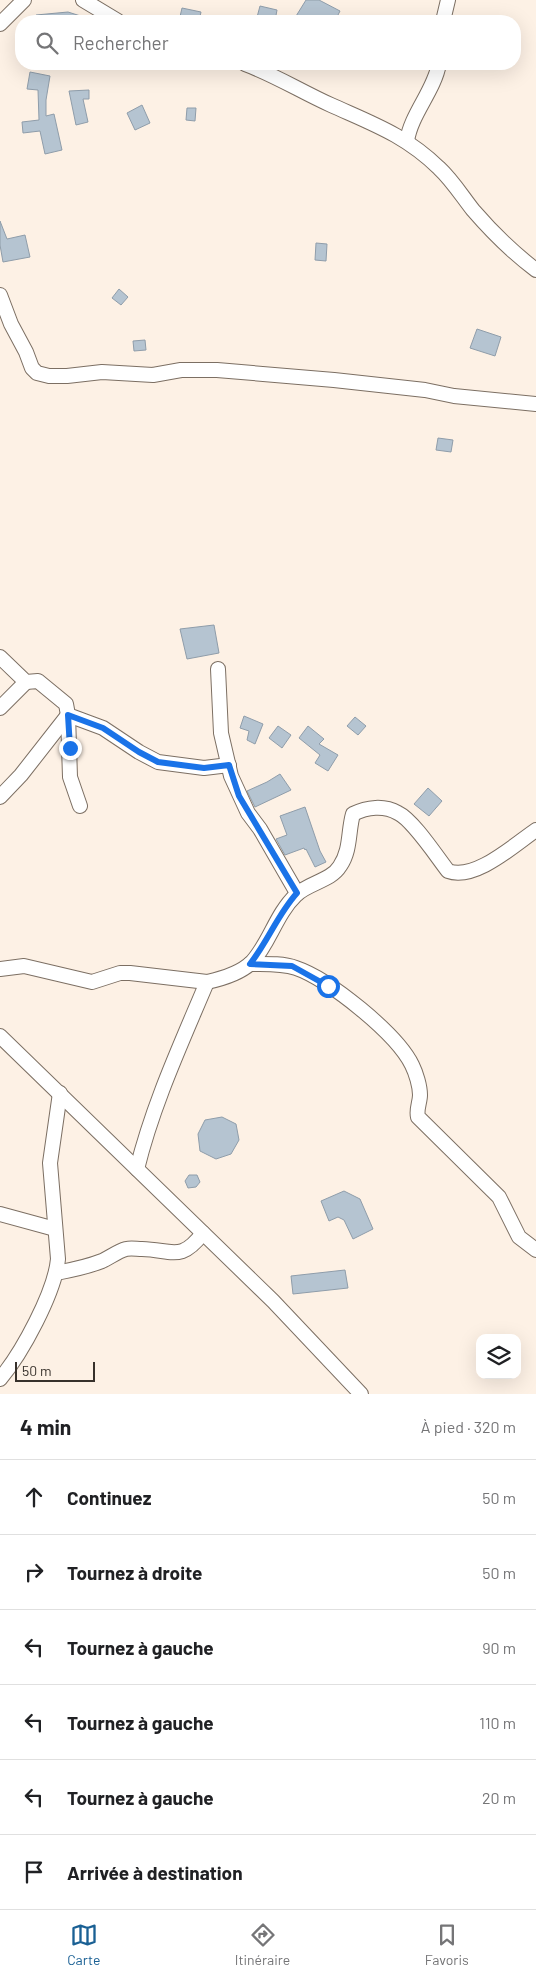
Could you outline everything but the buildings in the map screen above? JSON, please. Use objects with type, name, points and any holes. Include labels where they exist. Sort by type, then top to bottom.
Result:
[{"type":"street","points":[[0,24],[24,0]]},
{"type":"street","points":[[83,0],[108,15]]},
{"type":"street","points":[[444,15],[448,0]]},
{"type":"street","points":[[261,70],[407,141],[441,170],[498,238],[514,254],[536,270]]},
{"type":"street","points":[[407,141],[411,125],[435,79],[437,70]]},
{"type":"street","points":[[0,295],[11,324],[32,368],[38,373],[49,376],[102,372],[153,375],[181,370],[217,370],[334,380],[424,390],[454,396],[536,404]]},
{"type":"street","points":[[0,657],[26,682]]},
{"type":"street","points":[[218,669],[221,733],[239,796],[297,893]]},
{"type":"street","points":[[0,708],[26,682],[38,681],[66,704],[70,777],[80,806]]},
{"type":"street","points":[[68,715],[103,728],[158,762],[204,768],[229,765]]},
{"type":"street","points":[[0,797],[21,775],[68,715]]},
{"type":"street","points":[[0,969],[24,966],[92,982],[120,973],[207,982],[219,980],[250,964],[260,951],[287,904],[297,893],[334,873],[340,866],[348,848],[350,824],[353,814],[375,807],[398,812],[409,821],[448,871],[456,874],[477,869],[490,862],[536,830]]},
{"type":"street","points":[[250,964],[292,966],[308,974],[340,994],[390,1036],[412,1065],[420,1096],[417,1111],[418,1117],[499,1197],[519,1237],[536,1250]]},
{"type":"street","points":[[137,1169],[151,1120],[207,982]]},
{"type":"street","points":[[0,1036],[60,1092],[273,1301],[361,1394]]},
{"type":"street","points":[[0,1379],[10,1367],[26,1340],[53,1286],[56,1273],[58,1258],[50,1163],[60,1092]]},
{"type":"street","points":[[0,1214],[55,1229]]},
{"type":"street","points":[[56,1273],[91,1266],[114,1257],[126,1249],[185,1252],[193,1247],[203,1233]]},
{"type":"route","points":[[70,748],[68,715],[103,728],[158,762],[204,768],[229,765],[239,796],[297,893],[287,904],[260,951],[250,964],[292,966],[328,986]]}]
